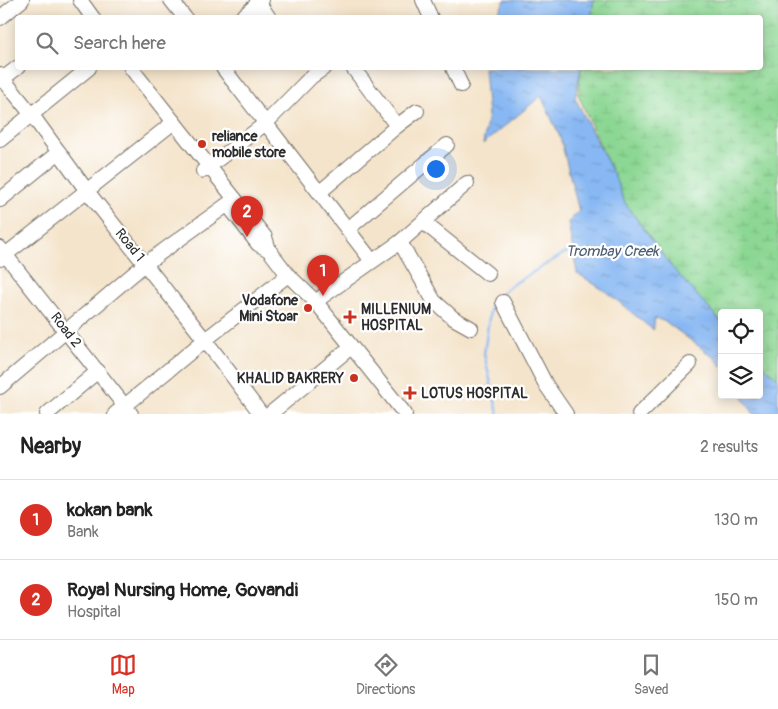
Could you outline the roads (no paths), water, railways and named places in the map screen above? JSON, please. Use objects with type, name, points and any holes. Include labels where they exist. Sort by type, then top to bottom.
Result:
[{"type":"street","points":[[0,18],[22,0]]},
{"type":"street","points":[[70,0],[82,15]]},
{"type":"street","points":[[80,0],[84,15]]},
{"type":"street","points":[[171,0],[183,15]]},
{"type":"street","points":[[423,0],[430,15]]},
{"type":"street","points":[[244,15],[259,1],[267,15]]},
{"type":"street","points":[[1,78],[15,69]]},
{"type":"street","points":[[0,140],[87,70]]},
{"type":"street","points":[[123,70],[171,124]]},
{"type":"street","points":[[132,70],[231,202],[265,237],[269,250],[288,274],[316,302],[405,414]]},
{"type":"street","points":[[225,70],[372,261]]},
{"type":"street","points":[[355,70],[397,126]]},
{"type":"street","points":[[454,70],[461,85]]},
{"type":"street","points":[[206,169],[266,123],[307,72]]},
{"type":"street","name":"Road 1","points":[[1,78],[32,115],[87,191],[261,414]]},
{"type":"street","points":[[320,192],[417,111]]},
{"type":"street","points":[[2,253],[87,191],[171,124]]},
{"type":"street","points":[[348,229],[447,145]]},
{"type":"street","points":[[0,200],[59,152]]},
{"type":"street","points":[[316,302],[400,242],[467,183]]},
{"type":"street","points":[[0,387],[145,264],[231,202]]},
{"type":"street","points":[[423,222],[488,274]]},
{"type":"street","points":[[400,242],[429,294],[438,306],[453,318],[471,328]]},
{"type":"street","name":"Road 2","points":[[2,253],[98,371],[124,411]]},
{"type":"street","points":[[124,411],[205,340],[288,274]]},
{"type":"street","points":[[503,302],[546,385],[566,414]]},
{"type":"street","points":[[270,414],[351,347]]},
{"type":"street","points":[[639,414],[690,364]]},
{"type":"street","points":[[47,414],[98,371]]},
{"type":"water","points":[[505,0],[594,0],[591,15],[497,15]]},
{"type":"water","name":"Trombay Creek","points":[[484,70],[581,70],[575,98],[614,175],[625,203],[671,266],[718,319],[718,362],[666,322],[655,318],[653,330],[608,293],[577,273],[568,222],[579,211],[560,137],[541,96],[483,144],[488,116]]},
{"type":"water","points":[[763,365],[778,378],[778,414],[754,414],[744,399],[763,399]]},
{"type":"waterway","points":[[498,414],[484,354],[491,304],[510,286],[575,247]]},
{"type":"place","name":"reliance mobile store","points":[[202,144]]},
{"type":"place","name":"Royal Nursing Home, Govandi","points":[[247,237]]},
{"type":"place","name":"kokan bank","points":[[323,296]]},
{"type":"place","name":"Vodafone Mini Stoar","points":[[308,308]]},
{"type":"place","name":"MILLENIUM HOSPITAL","points":[[350,317]]},
{"type":"place","name":"KHALID BAKRERY","points":[[354,378]]},
{"type":"place","name":"LOTUS HOSPITAL","points":[[410,393]]}]
